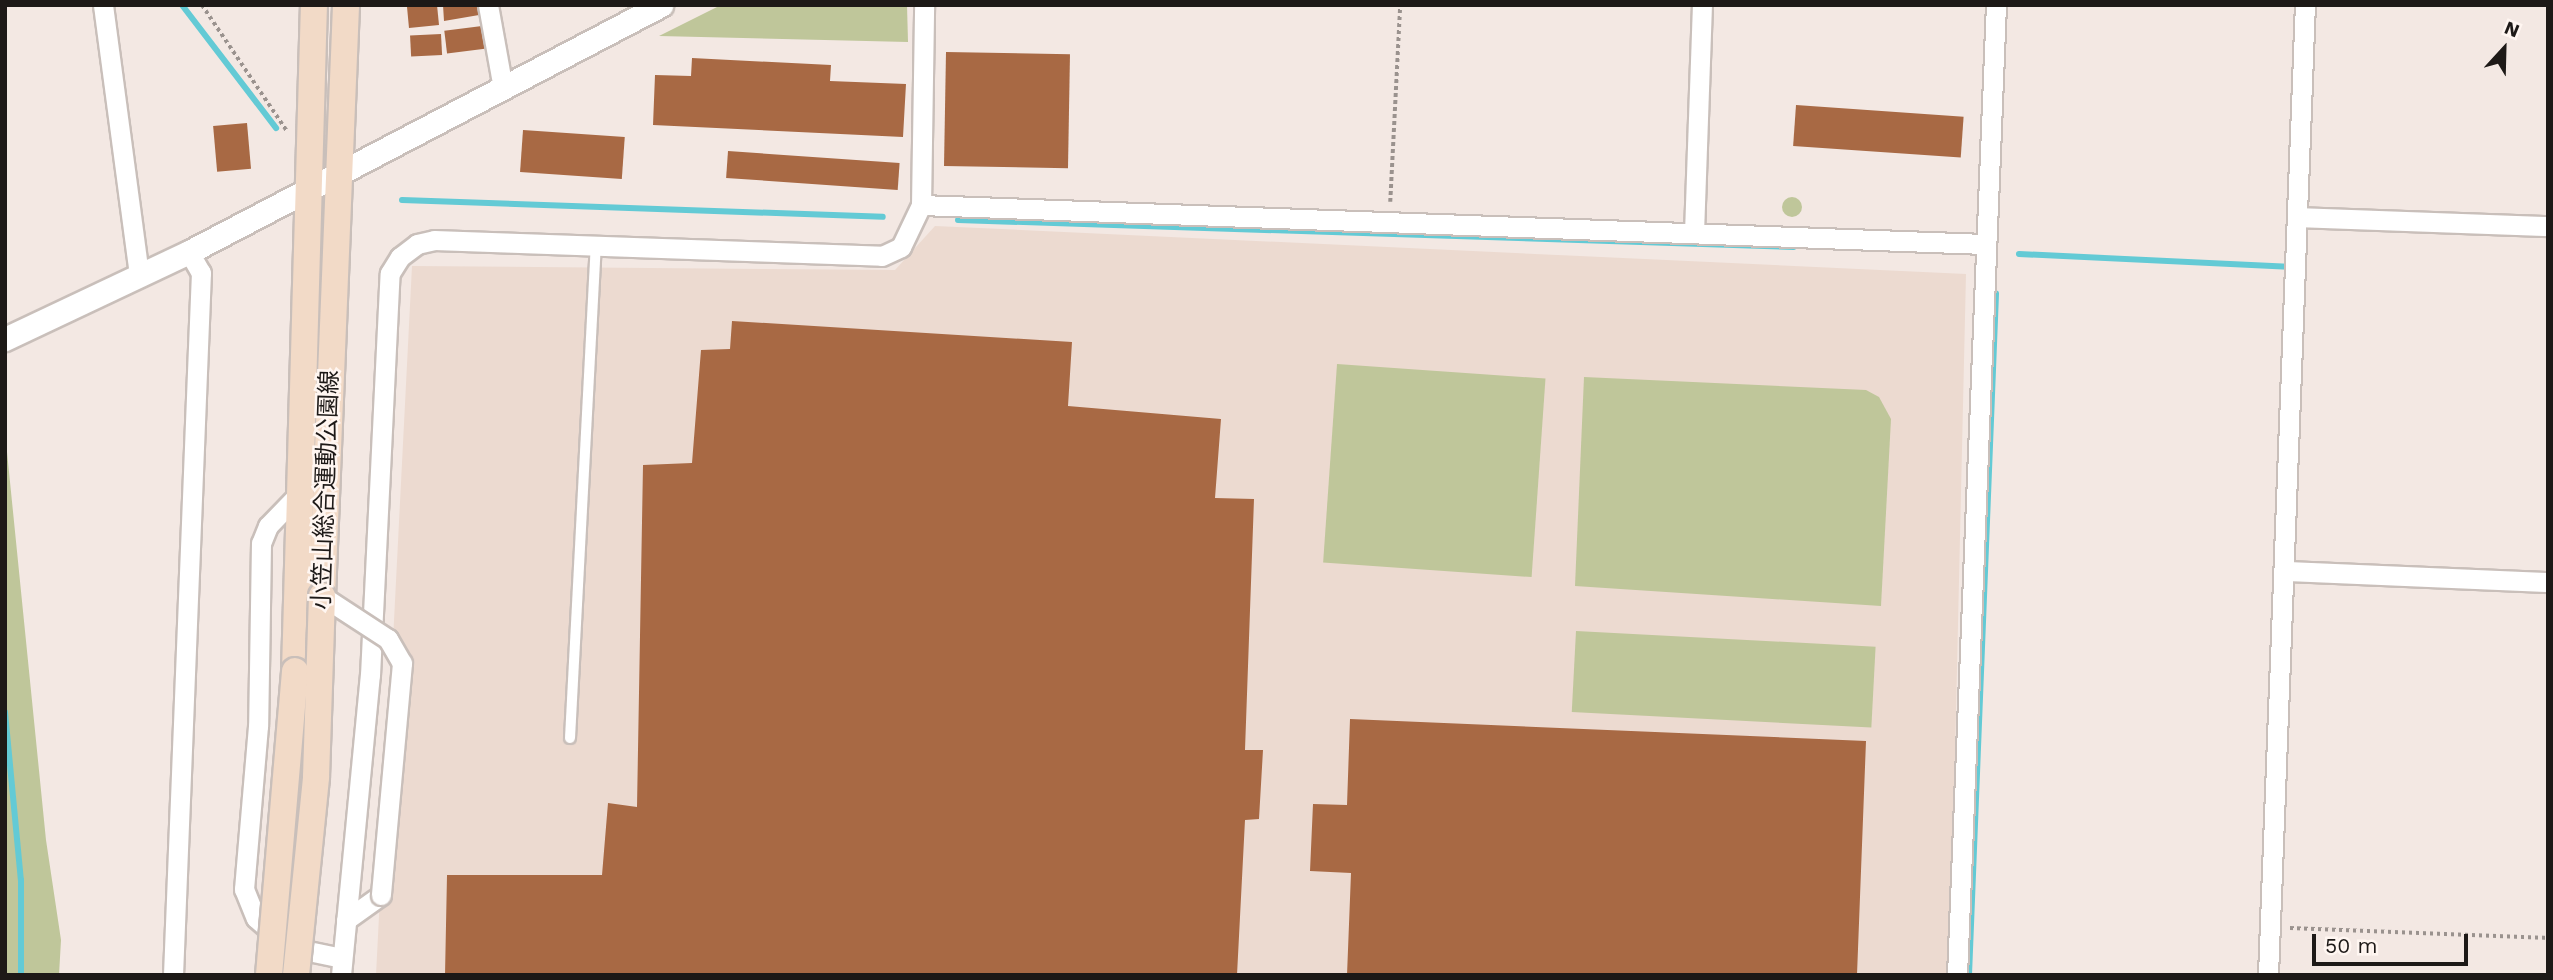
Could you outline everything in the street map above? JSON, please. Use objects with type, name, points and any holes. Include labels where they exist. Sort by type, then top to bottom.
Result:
[{"type":"main road","name":"小笠山総合運動公園線","points":[[269,975],[295,671],[296,497],[310,190],[314,5]]},
{"type":"main road","name":"小笠山総合運動公園線","points":[[296,975],[316,777],[346,5]]},
{"type":"street","points":[[103,5],[139,276]]},
{"type":"street","points":[[488,5],[503,88]]},
{"type":"street","points":[[5,339],[189,252],[661,5]]},
{"type":"street","points":[[296,497],[268,526],[261,543],[258,726],[243,889],[256,918],[289,947],[341,966],[371,662],[390,273],[400,257],[417,244],[435,240],[596,249],[882,256],[901,247],[921,205],[924,5]]},
{"type":"street","points":[[1694,233],[1702,5]]},
{"type":"street","points":[[1957,975],[1983,244],[1996,5]]},
{"type":"street","points":[[2269,975],[2305,5]]},
{"type":"street","points":[[921,205],[1389,219],[1983,244]]},
{"type":"street","points":[[2298,217],[2548,226]]},
{"type":"street","points":[[173,975],[201,274],[189,252]]},
{"type":"street","points":[[2285,571],[2548,582]]},
{"type":"street","points":[[323,596],[388,639],[402,663],[381,895],[345,920]]},
{"type":"lane","points":[[570,738],[596,249]]},
{"type":"path","points":[[202,5],[290,136]]},
{"type":"path","points":[[1389,219],[1400,5]]},
{"type":"path","points":[[2270,927],[2548,938]]},
{"type":"shaded area","points":[[935,226],[1966,274],[1950,975],[376,975],[412,266],[895,270]]},
{"type":"green space","points":[[721,5],[907,5],[908,42],[659,36]]},
{"type":"green space","points":[[1792,197],[1799,200],[1802,207],[1799,214],[1792,217],[1785,214],[1782,207],[1785,200]]},
{"type":"green space","points":[[1337,364],[1545,379],[1532,577],[1323,563]]},
{"type":"green space","points":[[1584,377],[1866,390],[1879,397],[1891,419],[1881,606],[1575,586]]},
{"type":"green space","points":[[5,432],[46,840],[61,940],[59,975],[5,975]]},
{"type":"green space","points":[[1576,631],[1876,647],[1871,728],[1572,712]]},
{"type":"building","points":[[437,5],[439,25],[409,28],[407,7]]},
{"type":"building","points":[[443,5],[477,5],[479,15],[444,21]]},
{"type":"building","points":[[482,26],[485,49],[447,53],[444,31]]},
{"type":"building","points":[[441,34],[442,55],[411,57],[410,36]]},
{"type":"building","points":[[946,52],[1070,54],[1068,168],[944,166]]},
{"type":"building","points":[[692,58],[831,65],[830,81],[906,84],[903,137],[653,125],[655,75],[691,76]]},
{"type":"building","points":[[1796,105],[1964,117],[1961,158],[1793,146]]},
{"type":"building","points":[[247,123],[251,169],[217,172],[213,126]]},
{"type":"building","points":[[523,130],[625,137],[622,179],[520,172]]},
{"type":"building","points":[[728,151],[900,163],[898,190],[726,178]]},
{"type":"building","points":[[732,321],[1072,342],[1068,406],[1221,419],[1215,498],[1254,499],[1245,750],[1263,750],[1259,819],[1245,820],[1237,975],[445,975],[447,875],[602,875],[608,803],[637,807],[643,465],[692,463],[701,350],[730,349]]},
{"type":"building","points":[[1350,719],[1866,741],[1857,975],[1347,975],[1351,873],[1310,871],[1313,804],[1347,805]]},
{"type":"waterway","points":[[182,5],[276,128]]},
{"type":"waterway","points":[[402,200],[883,217]]},
{"type":"waterway","points":[[958,220],[1794,247]]},
{"type":"waterway","points":[[2019,254],[2290,267]]},
{"type":"waterway","points":[[1969,975],[1996,294]]},
{"type":"waterway","points":[[5,712],[21,880],[21,975]]}]
